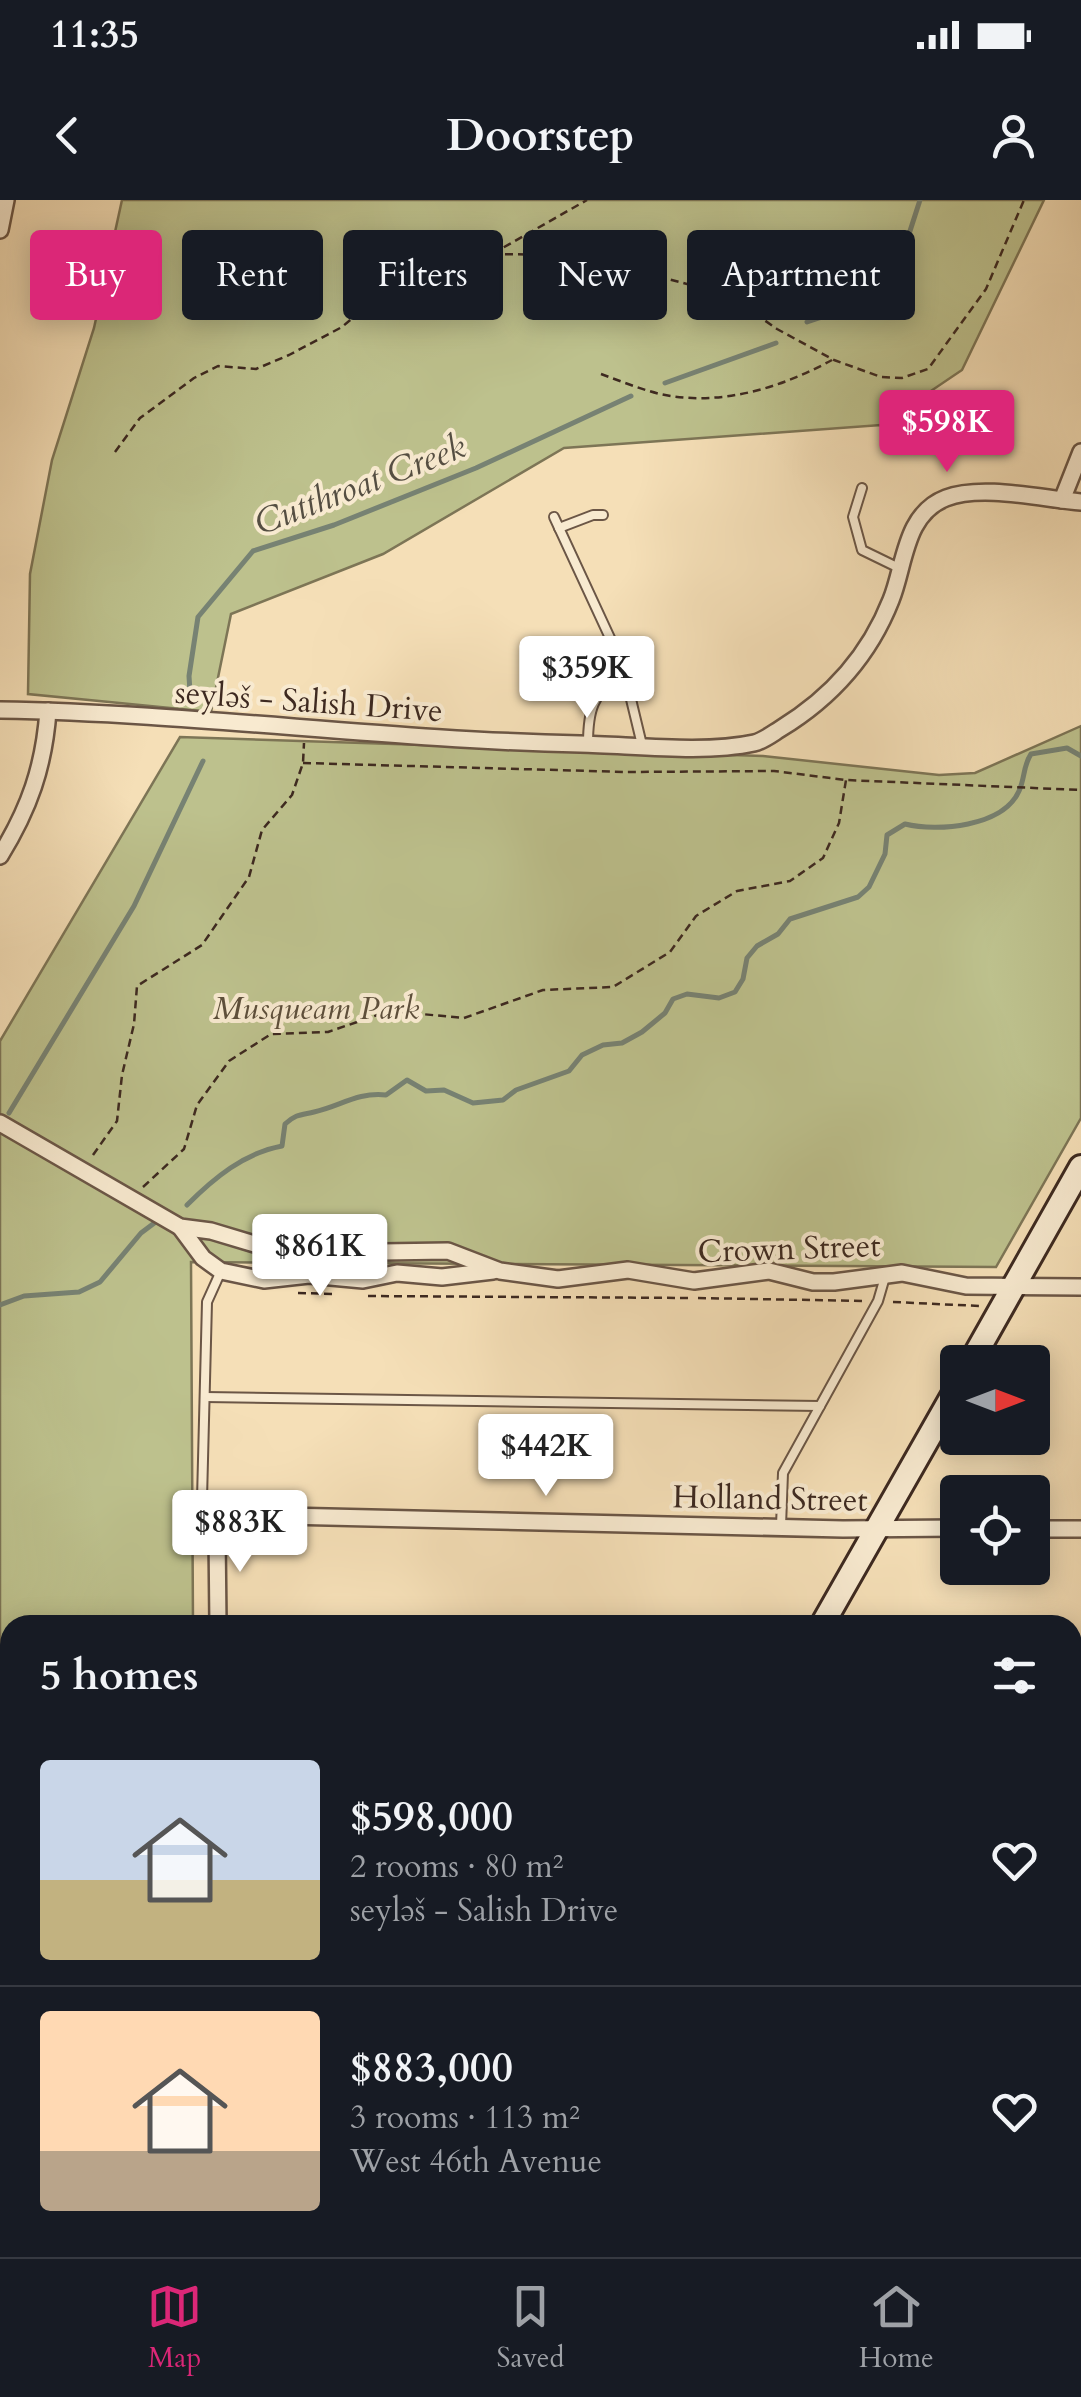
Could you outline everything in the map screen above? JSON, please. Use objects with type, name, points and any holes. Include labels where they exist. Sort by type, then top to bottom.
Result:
[{"type":"main road","points":[[981,1345],[1081,1167]]},
{"type":"main road","points":[[827,1615],[940,1417]]},
{"type":"street","points":[[0,230],[6,200]]},
{"type":"street","points":[[1062,500],[1081,452]]},
{"type":"street","name":"seyləš - Salish Drive","points":[[0,710],[588,744],[719,747],[758,742],[810,711],[839,684],[869,646],[892,598],[902,555],[921,518],[944,498],[980,492],[1081,502]]},
{"type":"street","points":[[0,856],[34,792],[48,711]]},
{"type":"street","name":"Crown Street","points":[[0,1123],[180,1227],[260,1246],[334,1244],[382,1252],[448,1251],[500,1271]]},
{"type":"street","name":"Crown Street","points":[[180,1227],[202,1258],[221,1271],[264,1280],[308,1276],[362,1280],[397,1272],[442,1277],[500,1271],[558,1278],[628,1270],[694,1281],[770,1271],[813,1282],[902,1273],[966,1286],[1081,1287]]},
{"type":"street","name":"Holland Street","points":[[222,1519],[258,1516],[940,1528]]},
{"type":"street","points":[[218,1615],[217,1533],[222,1519]]},
{"type":"street","points":[[1050,1529],[1081,1529]]},
{"type":"lane","points":[[862,488],[853,517],[862,550],[899,568]]},
{"type":"lane","points":[[558,528],[593,514],[602,515]]},
{"type":"lane","points":[[554,517],[624,666],[642,744]]},
{"type":"lane","points":[[588,744],[589,710],[624,666]]},
{"type":"lane","points":[[221,1271],[206,1302],[202,1499],[222,1519]]},
{"type":"lane","points":[[781,1526],[783,1473],[878,1301],[886,1273]]},
{"type":"lane","points":[[205,1397],[820,1406]]},
{"type":"path","points":[[503,248],[587,200]]},
{"type":"path","points":[[503,254],[576,255],[702,288],[747,308],[834,360],[881,377],[902,378],[928,369],[986,289],[1024,200]]},
{"type":"path","points":[[115,452],[140,418],[194,378],[218,366],[256,369],[350,320]]},
{"type":"path","points":[[601,374],[662,394],[698,397],[758,392],[834,360]]},
{"type":"path","points":[[90,1159],[117,1121],[137,986],[202,945],[249,877],[262,830],[292,795],[303,763],[305,730]]},
{"type":"path","points":[[303,763],[628,772],[774,770],[846,780],[1081,790]]},
{"type":"path","points":[[130,1197],[184,1149],[197,1106],[228,1062],[271,1034],[328,1032],[389,1011],[464,1018],[543,990],[613,987],[670,952],[696,916],[737,891],[790,881],[824,858],[839,823],[846,780]]},
{"type":"path","points":[[297,1293],[336,1294]]},
{"type":"path","points":[[356,1295],[878,1301],[981,1306]]},
{"type":"green space","points":[[122,200],[1044,200],[962,370],[919,399],[923,401],[911,433],[881,425],[564,448],[383,554],[231,614],[211,712],[28,694],[30,574],[52,460],[96,320],[162,320],[162,230],[115,230]]},
{"type":"green space","name":"Musqueam Park","points":[[1081,726],[1081,1118],[996,1267],[191,1262],[193,1615],[0,1615],[0,1041],[180,737],[763,756],[939,775],[975,773]]},
{"type":"waterway","name":"Cutthroat Creek","points":[[807,322],[819,318],[854,281],[899,246],[910,231],[920,200]]},
{"type":"waterway","name":"Cutthroat Creek","points":[[665,383],[776,343]]},
{"type":"waterway","name":"Cutthroat Creek","points":[[190,692],[198,617],[253,551],[334,525],[476,468],[631,396]]},
{"type":"waterway","points":[[187,1205],[230,1168],[255,1154],[282,1146],[285,1124],[296,1117],[358,1097],[386,1095],[407,1080],[426,1091],[444,1090],[473,1103],[503,1100],[516,1090],[569,1071],[582,1055],[603,1045],[622,1043],[642,1032],[665,1013],[673,999],[687,994],[719,998],[735,992],[743,979],[747,958],[757,946],[778,934],[790,919],[858,897],[869,887],[885,854],[887,835],[905,824],[951,827],[984,819],[1011,803],[1031,754],[1067,748],[1081,756]]},
{"type":"waterway","name":"Cutthroat Creek","points":[[9,1113],[134,906],[203,761]]},
{"type":"waterway","points":[[0,1305],[24,1296],[79,1292],[100,1282],[141,1233],[157,1221]]}]
